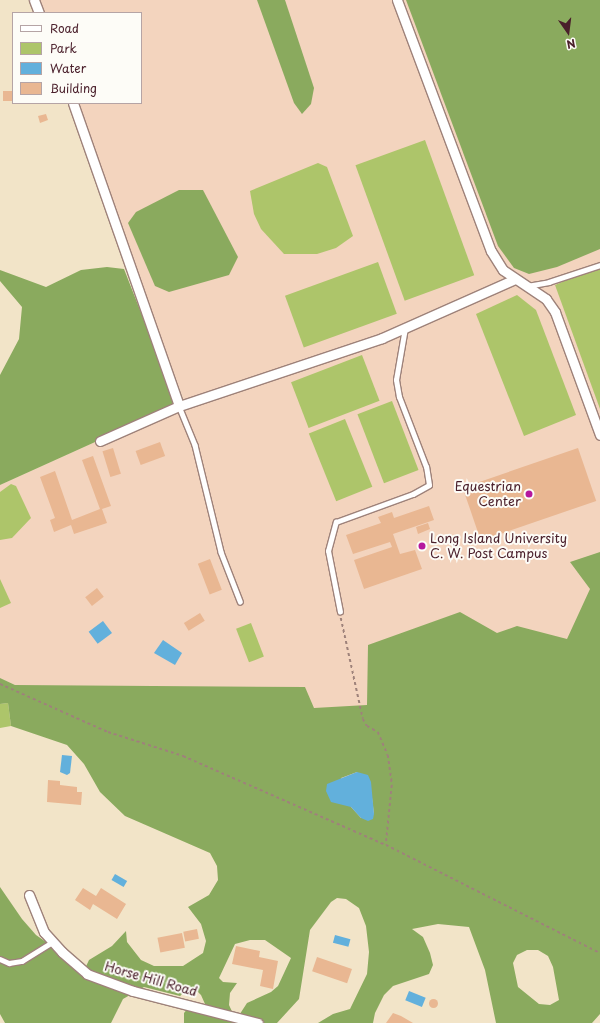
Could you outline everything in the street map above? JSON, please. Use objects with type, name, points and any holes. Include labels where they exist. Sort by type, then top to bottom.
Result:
[{"type":"street","points":[[34,0],[39,12]]},
{"type":"street","points":[[397,0],[491,251],[503,270],[546,299],[555,312],[600,435]]},
{"type":"street","points":[[73,104],[179,406]]},
{"type":"street","points":[[100,441],[179,406],[405,328],[515,279]]},
{"type":"street","name":"Horse Hill Road","points":[[29,895],[36,917],[53,942],[74,964],[100,980],[258,1023]]},
{"type":"lane","points":[[527,286],[549,282],[600,265]]},
{"type":"lane","points":[[340,612],[328,551],[336,522],[413,494],[429,485],[426,467],[399,398],[396,380],[405,328]]},
{"type":"lane","points":[[179,406],[195,446],[221,552],[240,601]]},
{"type":"lane","points":[[0,959],[9,963],[22,961],[53,942]]},
{"type":"path","points":[[340,612],[363,719],[368,726],[378,732],[388,755],[392,785],[386,845]]},
{"type":"path","points":[[0,684],[108,732],[183,756],[386,845],[600,953]]},
{"type":"shaded area","name":"Long Island University C. W. Post Campus","points":[[34,0],[600,0],[600,963],[0,678],[0,485],[177,405],[185,403],[73,104],[142,104],[142,12],[39,12]]},
{"type":"green space","points":[[257,0],[285,0],[314,88],[311,104],[302,114],[294,103]]},
{"type":"green space","points":[[406,0],[600,0],[600,249],[557,267],[529,274],[514,268],[498,246]]},
{"type":"green space","points":[[425,140],[474,275],[405,301],[355,165]]},
{"type":"green space","points":[[318,163],[327,167],[353,236],[336,248],[317,254],[284,254],[261,229],[254,214],[250,191]]},
{"type":"green space","points":[[179,190],[203,190],[238,257],[229,275],[169,292],[155,286],[128,223],[136,212]]},
{"type":"green space","points":[[378,262],[397,314],[304,348],[285,296]]},
{"type":"green space","points":[[600,266],[600,409],[555,285]]},
{"type":"green space","points":[[107,267],[124,269],[177,405],[0,485],[0,375],[19,339],[22,307],[0,281],[0,270],[46,287],[81,270]]},
{"type":"green space","points":[[517,295],[536,310],[576,415],[524,436],[476,314]]},
{"type":"green space","points":[[362,355],[380,401],[309,428],[291,382]]},
{"type":"green space","points":[[392,401],[419,470],[384,483],[357,414]]},
{"type":"green space","points":[[345,419],[372,487],[336,501],[309,434]]},
{"type":"green space","points":[[11,484],[16,486],[31,518],[12,538],[0,540],[0,492]]},
{"type":"green space","points":[[600,552],[600,1014],[592,1023],[496,1023],[485,970],[469,927],[438,924],[412,929],[423,937],[430,953],[433,965],[429,974],[393,986],[384,995],[375,1013],[373,1023],[318,1023],[333,1014],[350,1009],[367,974],[369,952],[366,926],[359,908],[346,899],[337,898],[331,902],[310,930],[299,999],[277,1023],[184,1023],[184,1013],[189,1007],[205,1004],[201,995],[196,990],[186,991],[180,996],[144,987],[123,999],[111,1023],[5,1023],[0,1014],[0,887],[22,919],[36,935],[56,949],[72,954],[77,970],[82,975],[89,960],[112,946],[126,931],[127,942],[141,960],[154,966],[183,966],[203,953],[206,941],[201,924],[188,907],[209,895],[218,880],[217,866],[210,853],[125,816],[100,792],[84,764],[67,745],[11,726],[8,703],[0,704],[0,678],[15,685],[305,687],[314,708],[367,705],[368,645],[460,612],[497,633],[517,626],[567,639],[590,589],[570,562]],"holes":[[[357,772],[372,798],[374,814],[361,818],[351,807],[341,778]],[[250,940],[265,940],[291,958],[278,986],[271,992],[247,1003],[236,1020],[229,1005],[230,993],[237,983],[223,982],[219,978],[235,944]],[[527,950],[538,950],[548,956],[553,967],[559,1000],[550,1005],[539,1004],[518,987],[513,963],[517,955]]]},
{"type":"green space","points":[[0,579],[11,603],[0,608]]},
{"type":"green space","points":[[251,623],[264,657],[249,662],[236,629]]},
{"type":"green space","points":[[8,703],[11,726],[0,728],[0,704]]},
{"type":"water","points":[[103,621],[112,633],[98,644],[89,632]]},
{"type":"water","points":[[163,640],[182,653],[175,665],[154,653]]},
{"type":"water","points":[[62,755],[72,756],[70,773],[67,775],[60,772]]},
{"type":"water","points":[[357,772],[368,775],[371,782],[374,814],[373,819],[368,821],[361,818],[351,807],[331,802],[326,791],[327,784]]},
{"type":"water","points":[[115,874],[127,881],[124,887],[112,880]]},
{"type":"water","points":[[335,935],[350,939],[348,947],[333,943]]},
{"type":"water","points":[[409,991],[426,998],[422,1007],[405,1000]]},
{"type":"building","points":[[3,91],[12,91],[12,101],[3,101]]},
{"type":"building","points":[[46,114],[48,120],[40,123],[38,116]]},
{"type":"building","points":[[160,442],[165,456],[141,465],[136,451]]},
{"type":"building","points":[[113,448],[121,474],[110,477],[102,451]]},
{"type":"building","name":"Equestrian Center","points":[[578,448],[596,501],[481,541],[463,488]]},
{"type":"building","points":[[93,456],[111,506],[102,509],[107,523],[74,534],[71,525],[54,532],[50,520],[55,518],[40,477],[55,471],[72,520],[100,509],[82,460]]},
{"type":"building","points":[[429,506],[434,520],[393,534],[400,554],[415,550],[422,569],[364,589],[354,560],[392,547],[390,542],[353,554],[346,535],[381,523],[378,517],[392,512],[394,518]]},
{"type":"building","points":[[428,523],[430,529],[418,534],[416,527]]},
{"type":"building","points":[[210,559],[222,590],[210,594],[198,564]]},
{"type":"building","points":[[97,588],[104,597],[92,606],[85,597]]},
{"type":"building","points":[[200,613],[205,621],[189,631],[184,623]]},
{"type":"building","points":[[48,780],[60,781],[60,785],[77,787],[77,792],[82,792],[81,805],[47,802]]},
{"type":"building","points":[[83,888],[96,896],[101,888],[126,904],[117,919],[93,904],[90,910],[75,900]]},
{"type":"building","points":[[197,929],[199,939],[185,941],[183,932]]},
{"type":"building","points":[[182,933],[185,948],[160,952],[157,938]]},
{"type":"building","points":[[236,946],[260,951],[259,957],[278,961],[273,989],[260,986],[263,970],[232,964]]},
{"type":"building","points":[[317,957],[352,969],[347,983],[312,971]]},
{"type":"building","points":[[433,998],[438,1003],[433,1008],[428,1003]]},
{"type":"building","points":[[393,1013],[401,1016],[413,1023],[386,1023]]},
{"type":"place","name":"Equestrian Center","points":[[529,494]]},
{"type":"place","name":"Long Island University C. W. Post Campus","points":[[422,546]]}]
